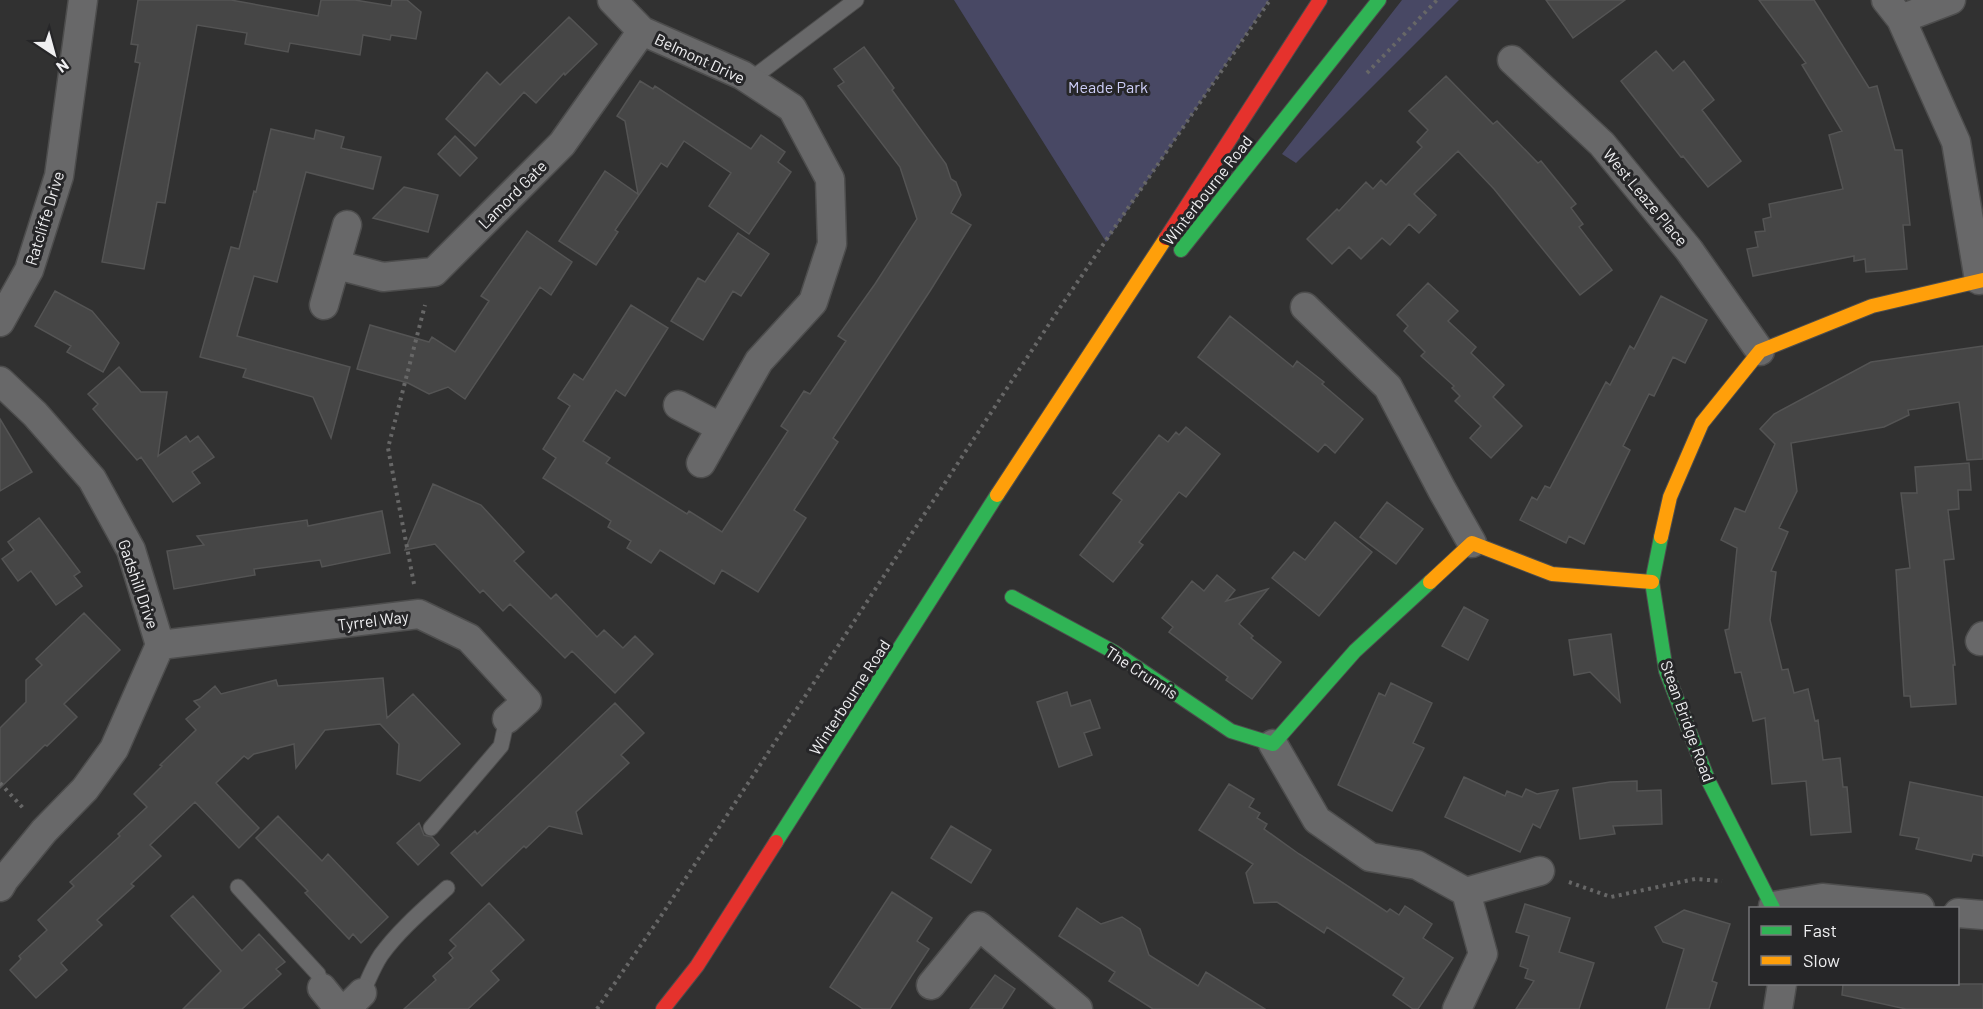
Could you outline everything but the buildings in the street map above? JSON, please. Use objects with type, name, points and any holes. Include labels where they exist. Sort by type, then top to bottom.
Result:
[{"type":"main road","name":"Winterbourne Road","points":[[663,1009],[697,966],[986,512],[1320,0]]},
{"type":"main road","name":"Winterbourne Road","points":[[1172,261],[1379,0]]},
{"type":"main road","name":"Stean Bridge Road","points":[[1769,900],[1709,782],[1666,671],[1652,582],[1670,497],[1702,423],[1760,351],[1872,306],[1981,280]]},
{"type":"main road","name":"Winterbourne Road","points":[[1060,401],[1149,289]]},
{"type":"main road","points":[[1273,744],[1355,651],[1472,543],[1552,574],[1652,582]]},
{"type":"main road","name":"The Crunnis","points":[[1012,597],[1114,652],[1231,731],[1273,744]]},
{"type":"street","name":"Ratcliffe Drive","points":[[0,321],[28,270],[59,176],[83,0]]},
{"type":"street","name":"Belmont Drive","points":[[612,0],[642,31],[742,75],[792,108],[830,179],[832,244],[813,302],[759,361],[701,463]]},
{"type":"street","points":[[1951,0],[1894,9],[1956,142],[1981,280]]},
{"type":"street","name":"Lamord Gate","points":[[434,272],[562,144],[642,31]]},
{"type":"street","name":"West Leaze Place","points":[[1512,60],[1602,144],[1689,250],[1760,351]]},
{"type":"street","points":[[324,305],[347,225]]},
{"type":"street","points":[[337,265],[383,277],[434,272]]},
{"type":"street","points":[[1305,307],[1388,387],[1472,543]]},
{"type":"street","name":"Gadshill Drive","points":[[0,381],[35,414],[92,479],[130,550],[160,645],[114,749],[85,789],[44,831],[0,887]]},
{"type":"street","points":[[678,405],[720,427]]},
{"type":"street","name":"Tyrrel Way","points":[[160,645],[420,614],[470,638],[527,701],[507,719]]},
{"type":"street","points":[[1273,744],[1317,820],[1370,857],[1417,865],[1466,892],[1540,871]]},
{"type":"street","points":[[1457,1009],[1484,954],[1466,892]]},
{"type":"street","points":[[1769,900],[1822,898],[1902,907]]},
{"type":"street","points":[[1959,913],[1983,915]]},
{"type":"street","points":[[932,985],[978,926],[1078,1009]]},
{"type":"street","points":[[1778,1009],[1782,985]]},
{"type":"lane","points":[[750,80],[856,0]]},
{"type":"lane","points":[[431,828],[501,746],[507,719]]},
{"type":"lane","points":[[238,887],[342,1000],[407,925],[447,888]]},
{"type":"path","points":[[597,1009],[661,916],[1057,312],[1270,0]]},
{"type":"path","points":[[420,614],[388,448],[434,272]]},
{"type":"path","points":[[1540,871],[1611,897],[1695,879],[1769,900]]},
{"type":"green space","name":"Meade Park","points":[[954,0],[1269,0],[1106,242]]},
{"type":"green space","points":[[1402,0],[1459,0],[1296,163],[1282,154]]},
{"type":"traffic: fast","points":[[1181,250],[1379,0]]},
{"type":"traffic: fast","points":[[776,842],[997,495]]},
{"type":"traffic: fast","points":[[1661,537],[1652,582],[1666,671],[1709,782],[1772,907]]},
{"type":"traffic: fast","points":[[1012,597],[1114,652],[1231,731],[1273,744],[1355,651],[1430,582]]},
{"type":"traffic: slow","points":[[997,495],[1166,238]]},
{"type":"traffic: slow","points":[[1661,537],[1670,497],[1702,423],[1760,351],[1872,306],[1983,280]]},
{"type":"traffic: slow","points":[[1430,582],[1472,543],[1552,574],[1652,582]]},
{"type":"traffic: jam","points":[[1166,238],[1320,0]]},
{"type":"traffic: jam","points":[[663,1009],[697,966],[776,842]]}]
